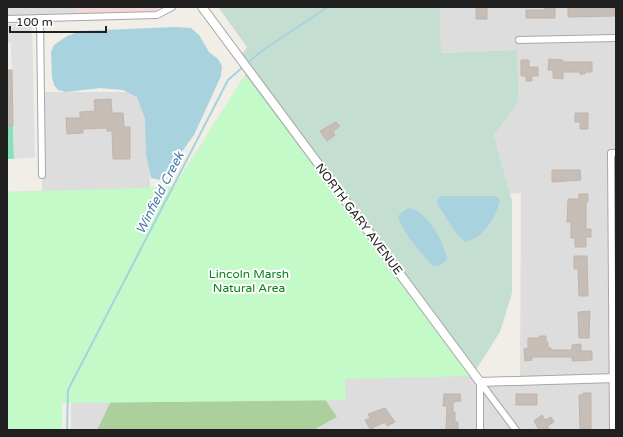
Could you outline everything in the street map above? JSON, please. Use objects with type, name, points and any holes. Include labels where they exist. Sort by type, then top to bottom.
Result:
[{"type":"street","points":[[7,19],[157,15],[172,7]]},
{"type":"street","name":"NORTH GARY AVENUE","points":[[202,7],[516,430]]},
{"type":"street","points":[[40,18],[42,175]]},
{"type":"street","points":[[519,40],[616,38]]},
{"type":"street","points":[[613,153],[615,378],[613,430]]},
{"type":"street","points":[[480,430],[480,382],[615,378]]},
{"type":"shaded area","points":[[7,7],[76,7],[76,14],[7,16]]},
{"type":"shaded area","points":[[76,7],[156,7],[159,11],[76,14]]},
{"type":"shaded area","points":[[440,7],[616,7],[616,375],[520,377],[521,193],[510,194],[494,135],[519,101],[517,50],[441,53]]},
{"type":"shaded area","points":[[32,23],[35,157],[14,159],[11,43],[7,43],[7,24]]},
{"type":"shaded area","points":[[42,92],[147,92],[150,188],[42,191]]},
{"type":"shaded area","points":[[472,376],[478,383],[616,379],[616,430],[71,430],[71,403],[345,400],[345,379]]},
{"type":"green space","name":"Lincoln Marsh Natural Area","points":[[218,7],[440,7],[441,53],[517,50],[519,101],[494,135],[512,201],[512,293],[500,332],[472,376],[345,379],[346,400],[62,403],[62,430],[7,430],[7,192],[174,187],[249,69],[240,57],[247,47]]},
{"type":"green space","name":"Lincoln Marsh Natural Area","points":[[245,75],[472,376],[345,379],[346,400],[62,403],[62,430],[7,430],[7,192],[174,187]]},
{"type":"green space","points":[[7,126],[13,126],[14,159],[7,159]]},
{"type":"green space","points":[[320,392],[337,417],[313,430],[97,430],[114,395]]},
{"type":"water","points":[[175,27],[191,28],[199,35],[209,52],[218,59],[222,66],[221,76],[194,135],[161,180],[151,178],[146,154],[145,119],[137,97],[123,90],[100,88],[66,92],[58,90],[54,85],[52,77],[51,52],[54,45],[67,36],[81,31]]},
{"type":"water","points":[[440,196],[496,196],[500,200],[496,213],[483,232],[477,237],[465,242],[456,233],[438,205],[437,201]]},
{"type":"water","points":[[410,208],[423,215],[439,237],[447,259],[439,266],[433,266],[403,229],[398,216]]},
{"type":"building","points":[[476,7],[487,7],[487,19],[476,19]]},
{"type":"building","points":[[545,7],[555,7],[555,18],[526,18],[526,10],[545,10]]},
{"type":"building","points":[[568,7],[614,7],[615,16],[568,17]]},
{"type":"building","points":[[549,59],[563,60],[563,62],[592,62],[592,72],[580,74],[580,72],[563,72],[563,79],[553,78],[553,70],[548,70]]},
{"type":"building","points":[[521,60],[529,60],[529,67],[538,67],[538,76],[532,76],[532,81],[526,81],[526,76],[521,76]]},
{"type":"building","points":[[7,70],[12,70],[13,126],[7,126]]},
{"type":"building","points":[[111,99],[112,113],[123,113],[124,127],[130,127],[130,159],[113,159],[112,131],[107,131],[107,128],[83,129],[83,133],[67,134],[66,118],[80,118],[80,112],[95,111],[94,100]]},
{"type":"building","points":[[575,113],[588,113],[588,129],[580,129],[580,122],[575,122]]},
{"type":"building","points":[[336,122],[340,126],[333,131],[335,135],[327,141],[320,131]]},
{"type":"building","points":[[552,170],[580,170],[581,180],[552,182]]},
{"type":"building","points":[[579,194],[588,194],[588,202],[586,202],[586,229],[591,229],[591,237],[586,237],[586,247],[575,247],[575,238],[571,238],[571,222],[567,222],[568,199],[579,199]]},
{"type":"building","points":[[574,256],[587,256],[588,296],[579,296],[578,269],[574,269]]},
{"type":"building","points":[[590,311],[589,338],[579,338],[578,312]]},
{"type":"building","points":[[539,336],[546,336],[548,348],[551,348],[551,350],[572,350],[572,345],[581,344],[581,351],[592,351],[592,360],[572,361],[572,357],[532,357],[532,360],[525,361],[524,349],[528,348],[528,338],[539,338]]},
{"type":"building","points":[[583,393],[591,393],[591,430],[580,429],[579,395],[583,395]]},
{"type":"building","points":[[444,394],[460,394],[461,401],[453,402],[453,412],[455,412],[455,422],[458,422],[458,430],[446,430],[447,406],[443,406]]},
{"type":"building","points":[[516,394],[537,394],[537,405],[516,405]]},
{"type":"building","points":[[385,408],[395,422],[387,426],[385,422],[370,429],[365,420],[370,418],[368,414]]},
{"type":"building","points":[[542,415],[545,420],[551,417],[554,422],[547,426],[550,430],[539,430],[534,421]]},
{"type":"waterway","name":"Winfield Creek","points":[[247,63],[263,50],[328,7]]},
{"type":"waterway","name":"Winfield Creek","points":[[67,430],[68,390],[228,80],[244,66]]}]
